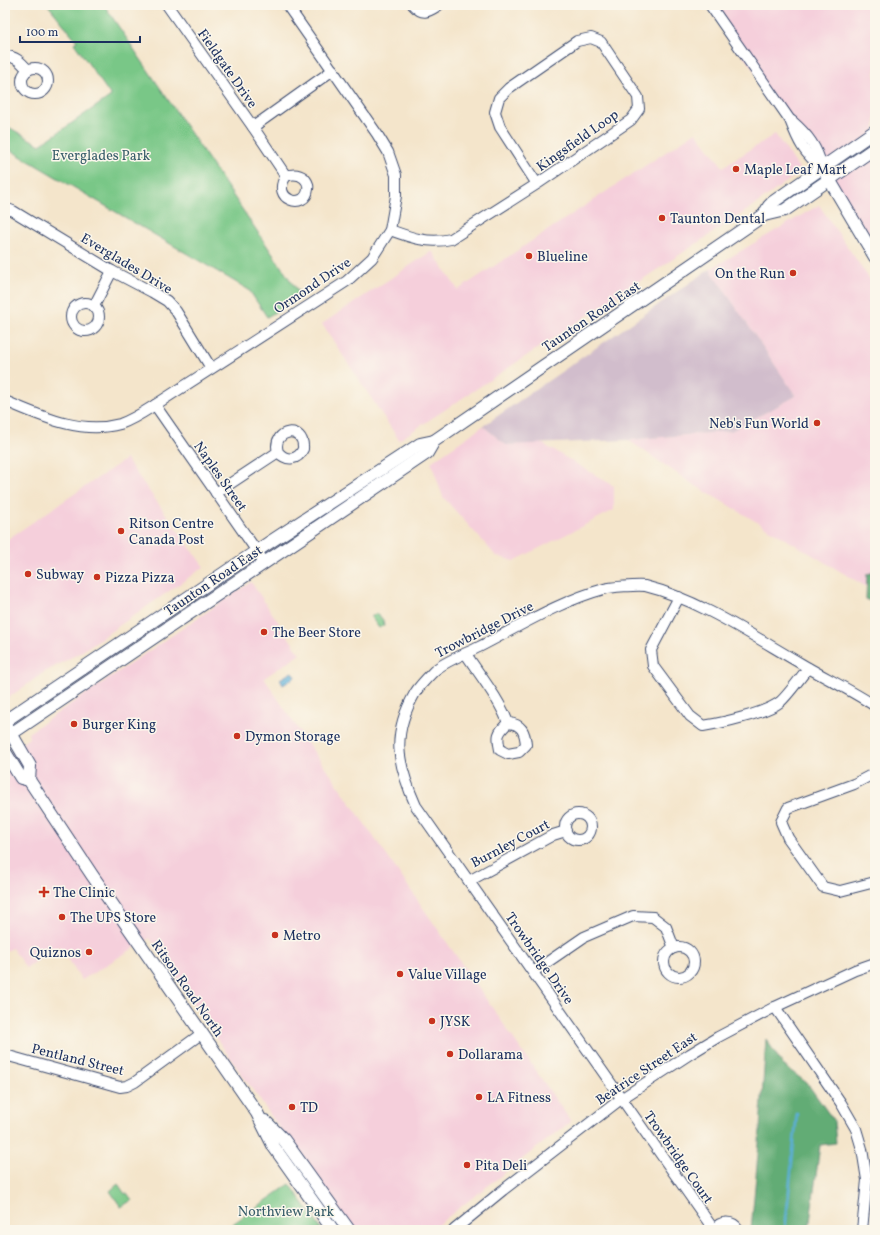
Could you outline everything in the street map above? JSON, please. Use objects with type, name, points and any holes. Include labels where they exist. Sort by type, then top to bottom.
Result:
[{"type":"main road","name":"Taunton Road East","points":[[764,215],[769,206],[774,202],[875,131]]},
{"type":"main road","name":"Taunton Road East","points":[[5,722],[256,551],[420,444],[434,441],[764,215],[785,210],[875,148]]},
{"type":"main road","points":[[822,167],[875,257]]},
{"type":"main road","name":"Taunton Road East","points":[[8,736],[427,453],[434,441]]},
{"type":"main road","name":"Ritson Road North","points":[[5,722],[8,736],[30,766],[29,780],[92,875],[257,1114],[274,1147],[332,1230]]},
{"type":"main road","name":"Ritson Road North","points":[[5,752],[21,778],[29,780]]},
{"type":"main road","name":"Ritson Road North","points":[[257,1114],[284,1140],[349,1230]]},
{"type":"street","name":"Fieldgate Drive","points":[[167,5],[286,176]]},
{"type":"street","name":"Ormond Drive","points":[[5,401],[47,418],[68,424],[90,427],[120,424],[155,405],[347,281],[372,258],[390,230],[396,196],[396,175],[388,152],[377,134],[287,5]]},
{"type":"street","points":[[413,5],[417,10],[422,12],[436,7]]},
{"type":"street","points":[[710,5],[790,120],[798,140],[811,159],[822,167]]},
{"type":"street","name":"Kingsfield Loop","points":[[390,230],[424,240],[439,242],[451,239],[538,184],[631,120],[639,109],[638,97],[601,42],[591,38],[576,41],[509,88],[499,98],[495,112],[500,127],[538,184]]},
{"type":"street","points":[[5,56],[14,56],[19,59],[28,70]]},
{"type":"street","points":[[253,127],[333,70]]},
{"type":"street","name":"Everglades Drive","points":[[5,208],[13,211],[112,271],[167,301],[176,311],[212,368]]},
{"type":"street","points":[[94,306],[112,271]]},
{"type":"street","name":"Naples Street","points":[[155,405],[265,563]]},
{"type":"street","points":[[216,493],[278,452]]},
{"type":"street","name":"Trowbridge Drive","points":[[621,1099],[416,806],[405,782],[399,749],[399,733],[408,707],[416,691],[434,671],[571,600],[606,588],[644,586],[679,597],[731,623],[875,706]]},
{"type":"street","points":[[679,597],[651,650],[654,666],[690,716],[703,726],[721,723],[761,711],[780,702],[808,668]]},
{"type":"street","points":[[466,654],[499,704],[508,723]]},
{"type":"street","points":[[875,773],[854,784],[788,808],[781,822],[788,838],[823,887],[840,891],[875,882]]},
{"type":"street","name":"Burnley Court","points":[[469,882],[553,835],[566,831]]},
{"type":"street","points":[[532,972],[584,937],[633,916],[653,917],[666,928],[674,948]]},
{"type":"street","name":"Beatrice Street East","points":[[454,1230],[503,1190],[621,1099],[696,1050],[775,1007],[854,970],[875,963]]},
{"type":"street","points":[[775,1007],[841,1103],[856,1129],[862,1149],[867,1180],[862,1230]]},
{"type":"street","name":"Pentland Street","points":[[5,1055],[120,1087],[127,1086],[134,1082],[201,1034]]},
{"type":"street","name":"Trowbridge Court","points":[[621,1099],[714,1230],[719,1224],[724,1222],[734,1224],[740,1230]]},
{"type":"shaded area","points":[[708,5],[875,5],[875,257],[830,180]]},
{"type":"shaded area","points":[[696,132],[723,167],[775,134],[799,168],[796,175],[752,207],[399,440],[322,324],[432,251],[458,290]]},
{"type":"shaded area","points":[[819,205],[875,287],[875,592],[691,483],[628,440],[731,431],[796,396],[710,269]]},
{"type":"shaded area","points":[[710,269],[796,396],[731,431],[628,440],[506,445],[483,426]]},
{"type":"shaded area","points":[[483,426],[506,445],[541,443],[614,486],[614,510],[514,561],[496,556],[443,497],[431,462]]},
{"type":"shaded area","points":[[126,459],[204,567],[81,652],[43,673],[8,698],[5,698],[5,541]]},
{"type":"shaded area","points":[[251,582],[300,654],[264,678],[306,741],[570,1120],[569,1123],[431,1230],[351,1230],[210,1029],[150,938],[82,980],[59,946],[26,968],[12,948],[5,952],[5,762],[7,755],[29,738],[28,733]]},
{"type":"green space","name":"Everglades Park","points":[[48,5],[104,5],[301,296],[267,317],[249,290],[5,147],[5,125],[40,145],[111,96],[74,43],[77,41]]},
{"type":"green space","points":[[875,572],[875,604],[866,599],[867,574]]},
{"type":"green space","points":[[377,613],[383,620],[384,625],[379,628],[371,617]]},
{"type":"green space","points":[[766,1039],[783,1065],[807,1083],[834,1121],[836,1143],[820,1145],[809,1230],[751,1230]]},
{"type":"green space","points":[[118,1184],[125,1194],[127,1193],[132,1200],[121,1207],[110,1191]]},
{"type":"green space","name":"Northview Park","points":[[290,1184],[322,1230],[224,1230]]},
{"type":"water","points":[[292,672],[295,677],[283,685],[280,679]]},
{"type":"waterway","points":[[785,1230],[797,1113]]},
{"type":"place","name":"Maple Leaf Mart","points":[[736,169]]},
{"type":"place","name":"Taunton Dental","points":[[662,218]]},
{"type":"place","name":"Blueline","points":[[529,256]]},
{"type":"place","name":"On the Run","points":[[793,273]]},
{"type":"place","name":"Neb's Fun World","points":[[817,423]]},
{"type":"place","name":"Ritson Centre Canada Post","points":[[121,531]]},
{"type":"place","name":"Subway","points":[[28,574]]},
{"type":"place","name":"Pizza Pizza","points":[[97,577]]},
{"type":"place","name":"The Beer Store","points":[[264,632]]},
{"type":"place","name":"Burger King","points":[[74,724]]},
{"type":"place","name":"Dymon Storage","points":[[237,736]]},
{"type":"place","name":"The Clinic","points":[[44,892]]},
{"type":"place","name":"The UPS Store","points":[[62,917]]},
{"type":"place","name":"Metro","points":[[275,935]]},
{"type":"place","name":"Quiznos","points":[[89,952]]},
{"type":"place","name":"Value Village","points":[[400,974]]},
{"type":"place","name":"JYSK","points":[[432,1021]]},
{"type":"place","name":"Dollarama","points":[[450,1054]]},
{"type":"place","name":"LA Fitness","points":[[479,1097]]},
{"type":"place","name":"TD","points":[[292,1107]]},
{"type":"place","name":"Pita Deli","points":[[467,1165]]}]
